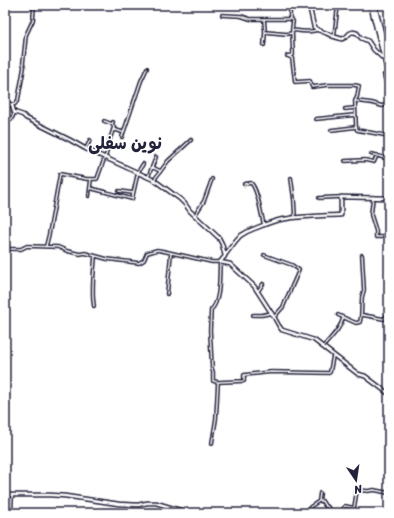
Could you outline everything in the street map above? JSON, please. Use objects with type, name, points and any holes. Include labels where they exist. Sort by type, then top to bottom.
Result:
[{"type":"highway","points":[[372,5],[388,62],[389,74]]},
{"type":"street","points":[[12,105],[18,100],[24,68],[23,63],[26,36],[33,20],[34,5]]},
{"type":"street","points":[[290,5],[293,55],[287,56],[292,58],[295,82],[310,81],[312,87],[328,85],[359,86],[355,101],[356,130],[384,135],[389,133]]},
{"type":"street","points":[[309,5],[316,30]]},
{"type":"street","points":[[334,37],[338,5]]},
{"type":"street","points":[[222,15],[264,20],[296,20]]},
{"type":"street","points":[[264,20],[264,45]]},
{"type":"street","points":[[292,30],[314,32],[316,30],[344,39],[353,32],[368,42],[374,50],[388,62]]},
{"type":"street","points":[[264,32],[292,34]]},
{"type":"street","points":[[122,137],[147,68]]},
{"type":"street","points":[[389,74],[384,75],[389,93]]},
{"type":"street","points":[[355,101],[382,106],[389,104]]},
{"type":"street","points":[[5,102],[12,105]]},
{"type":"street","points":[[5,119],[11,120],[14,112],[12,105]]},
{"type":"street","points":[[345,109],[355,108]]},
{"type":"street","points":[[14,112],[23,115],[26,118],[86,149],[154,180],[180,199],[219,238],[225,256]]},
{"type":"street","points":[[316,119],[355,115]]},
{"type":"street","points":[[46,246],[50,234],[60,174],[91,180],[92,178],[97,179],[106,156],[114,127],[113,123],[104,121]]},
{"type":"street","points":[[331,130],[356,127]]},
{"type":"street","points":[[113,128],[123,132]]},
{"type":"street","points":[[86,149],[90,140]]},
{"type":"street","points":[[154,180],[168,161],[191,140]]},
{"type":"street","points":[[371,154],[389,158]]},
{"type":"street","points":[[346,161],[364,160],[374,162],[377,155]]},
{"type":"street","points":[[148,177],[156,157]]},
{"type":"street","points":[[90,188],[132,199],[138,172],[143,164]]},
{"type":"street","points":[[152,167],[160,171]]},
{"type":"street","points":[[291,178],[295,218]]},
{"type":"street","points":[[195,215],[204,201],[212,179]]},
{"type":"street","points":[[89,196],[91,180]]},
{"type":"street","points":[[244,184],[251,183],[254,186],[264,225]]},
{"type":"street","points":[[119,191],[133,193]]},
{"type":"street","points":[[333,356],[329,373],[271,372],[244,375],[244,381],[213,381],[210,324],[211,310],[214,307],[220,287],[220,262],[240,237],[250,230],[284,219],[341,215],[341,197]]},
{"type":"street","points":[[373,197],[371,216],[376,231],[376,237],[382,237]]},
{"type":"street","points":[[319,198],[389,198]]},
{"type":"street","points":[[5,249],[22,249],[26,246],[58,247],[80,254],[85,253],[107,259],[139,263],[144,260],[147,253],[163,251],[212,262],[230,264],[249,280],[258,291],[282,330],[314,340],[333,356],[358,374],[365,376],[389,394]]},
{"type":"street","points":[[167,294],[171,253]]},
{"type":"street","points":[[264,255],[292,265],[299,270],[283,307],[274,317]]},
{"type":"street","points":[[338,315],[359,323],[361,316],[361,301],[364,290],[362,255]]},
{"type":"street","points":[[94,306],[93,274],[96,256]]},
{"type":"street","points":[[258,291],[263,284]]},
{"type":"street","points":[[361,316],[363,315],[384,320],[387,315],[389,303]]},
{"type":"street","points":[[253,315],[272,313]]},
{"type":"street","points":[[323,347],[335,333],[342,322],[343,317]]},
{"type":"street","points":[[212,443],[216,419],[218,382]]},
{"type":"street","points":[[343,513],[345,506],[354,508],[357,490],[368,492],[374,490],[389,493]]},
{"type":"street","points":[[308,513],[310,507],[319,501],[320,493]]},
{"type":"street","points":[[5,495],[65,496],[119,504],[138,505],[156,503],[183,511],[196,513]]},
{"type":"street","points":[[11,513],[12,496]]},
{"type":"street","points":[[319,501],[322,501],[325,506],[328,507],[328,513]]},
{"type":"district","name":"نوین سفلى","points":[[125,143]]}]
